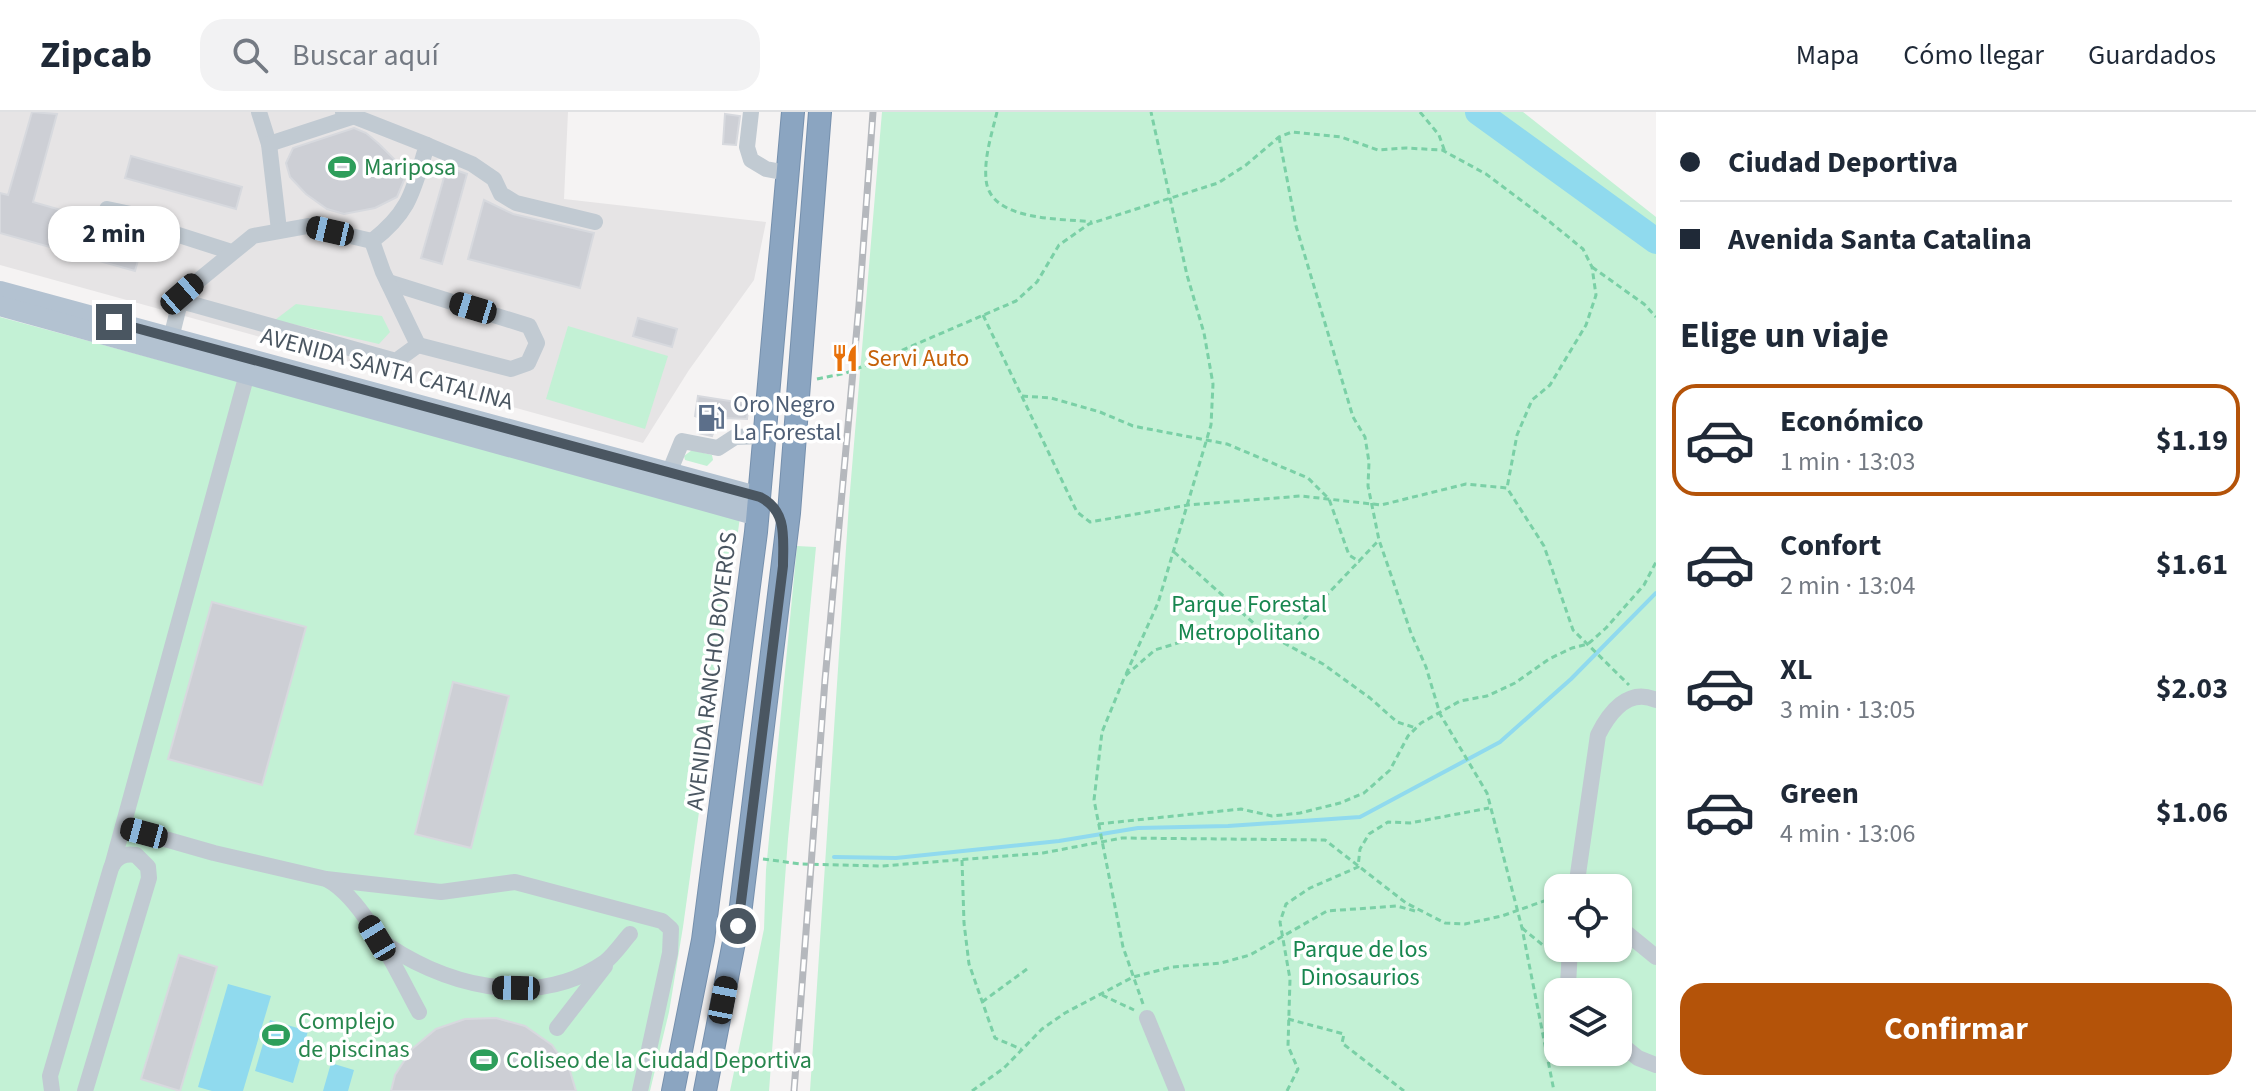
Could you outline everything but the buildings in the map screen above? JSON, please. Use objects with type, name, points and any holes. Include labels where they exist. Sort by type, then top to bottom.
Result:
[{"type":"highway","name":"AVENIDA RANCHO BOYEROS","points":[[673,1091],[703,940],[758,512],[793,112]]},
{"type":"highway","points":[[705,1091],[737,932],[783,566],[820,112]]},
{"type":"highway","points":[[783,566],[783,523],[758,512],[794,439]]},
{"type":"main road","name":"AVENIDA SANTA CATALINA","points":[[0,291],[669,473],[758,512]]},
{"type":"main road","name":"AVENIDA SANTA CATALINA","points":[[0,306],[758,512]]},
{"type":"lane","points":[[259,112],[269,144],[279,230]]},
{"type":"lane","points":[[751,112],[747,147],[751,160],[766,169],[787,173]]},
{"type":"lane","points":[[269,144],[349,114],[472,164],[494,179],[501,194],[516,203],[595,222]]},
{"type":"lane","points":[[372,241],[395,223],[411,196],[427,145]]},
{"type":"lane","points":[[107,209],[145,217],[160,229],[232,252]]},
{"type":"lane","points":[[171,338],[182,294],[253,236],[308,226],[372,241]]},
{"type":"lane","points":[[372,241],[418,345]]},
{"type":"lane","points":[[388,282],[529,326],[537,343],[528,363],[511,369],[418,345]]},
{"type":"lane","points":[[181,301],[396,361],[418,345]]},
{"type":"lane","points":[[52,1091],[50,1076],[123,827],[247,374]]},
{"type":"lane","points":[[669,473],[682,441],[718,448],[735,437],[765,436]]},
{"type":"lane","points":[[1578,874],[1598,735],[1608,716],[1623,702],[1648,698]]},
{"type":"lane","points":[[123,827],[214,853],[326,879],[441,892],[515,882],[662,921],[668,926],[672,939],[640,1091]]},
{"type":"lane","points":[[85,1091],[149,873],[141,858],[130,854],[119,858],[111,868]]},
{"type":"lane","points":[[326,879],[341,887],[356,902],[419,1012]]},
{"type":"lane","points":[[377,938],[413,961],[453,978],[497,987],[525,988],[566,981],[607,961],[630,934],[650,918]]},
{"type":"lane","points":[[557,1028],[630,934]]},
{"type":"lane","points":[[1632,937],[1656,957]]},
{"type":"lane","points":[[1568,962],[1569,978]]},
{"type":"lane","points":[[1147,1018],[1177,1091]]},
{"type":"lane","points":[[1632,1053],[1656,1065]]},
{"type":"path","points":[[997,112],[989,145],[986,181],[992,195],[1007,209],[1022,215],[1096,222]]},
{"type":"path","points":[[1147,1018],[1123,947],[1094,800],[1102,732],[1158,603],[1208,442],[1213,384],[1204,333],[1187,275],[1151,112]]},
{"type":"path","points":[[1420,112],[1439,135],[1445,152]]},
{"type":"path","points":[[798,384],[846,373],[1016,301],[1037,282],[1059,245],[1096,222],[1218,183],[1246,165],[1279,137],[1292,132],[1341,137],[1378,150],[1406,148],[1445,152],[1486,174],[1550,222],[1583,249],[1592,267],[1596,295],[1586,325],[1550,385],[1532,400],[1517,435],[1507,488],[1544,546],[1573,630],[1648,698]]},
{"type":"path","points":[[1279,137],[1296,226],[1353,417],[1365,437],[1379,540],[1440,714],[1487,793],[1522,928],[1554,1091]]},
{"type":"path","points":[[1592,267],[1644,304],[1656,317]]},
{"type":"path","points":[[983,315],[1077,512],[1090,522],[1188,505],[1301,496],[1381,505],[1466,484],[1507,488]]},
{"type":"path","points":[[1022,396],[1051,398],[1100,412],[1133,426],[1227,444],[1308,478],[1329,499],[1349,555],[1360,562]]},
{"type":"path","points":[[1282,642],[1379,540]]},
{"type":"path","points":[[1174,552],[1271,639]]},
{"type":"path","points":[[1098,824],[1241,809],[1272,816],[1300,813],[1364,793],[1390,770],[1397,752],[1416,728],[1460,701],[1487,696],[1515,683],[1549,659],[1588,644],[1644,585],[1656,562]]},
{"type":"path","points":[[1125,676],[1155,650],[1184,641],[1227,635],[1271,639],[1323,664],[1397,722],[1416,728]]},
{"type":"path","points":[[1358,867],[1360,849],[1369,834],[1388,822],[1410,823],[1491,808]]},
{"type":"path","points":[[747,857],[801,864],[868,866],[1043,853],[1122,838],[1325,840],[1422,914]]},
{"type":"path","points":[[962,860],[969,964],[995,1038],[1021,1049]]},
{"type":"path","points":[[1287,1091],[1298,1069],[1288,1046],[1290,979],[1280,922],[1286,904],[1310,888],[1358,867]]},
{"type":"path","points":[[972,1091],[1004,1068],[1042,1029],[1065,1013],[1133,977],[1172,967],[1221,963],[1250,955],[1327,911],[1397,906],[1445,923],[1465,924],[1518,912],[1544,902]]},
{"type":"path","points":[[1522,928],[1568,966]]},
{"type":"path","points":[[982,1002],[1027,969]]},
{"type":"path","points":[[1102,995],[1147,1018]]},
{"type":"path","points":[[1288,1019],[1344,1034],[1342,1043],[1404,1091]]},
{"type":"shaded area","points":[[0,112],[568,112],[564,199],[766,222],[754,280],[689,370],[643,443],[0,265]]},
{"type":"green space","name":"Parque Forestal Metropolitano","points":[[882,112],[1523,112],[1656,217],[1656,1091],[810,1091],[849,503]]},
{"type":"green space","points":[[296,304],[382,316],[390,332],[379,344],[275,320]]},
{"type":"green space","points":[[0,317],[740,517],[683,927],[669,1012],[650,1091],[0,1091]]},
{"type":"green space","points":[[568,326],[668,356],[645,429],[546,399]]},
{"type":"green space","points":[[692,450],[712,455],[713,460],[707,466],[685,460],[684,456]]},
{"type":"green space","points":[[797,546],[816,547],[788,839],[769,1091],[730,1091],[764,929],[766,870]]},
{"type":"water","points":[[228,984],[271,996],[243,1091],[212,1091],[198,1087]]},
{"type":"water","points":[[270,1020],[308,1031],[293,1083],[255,1071]]},
{"type":"water","points":[[331,1063],[354,1070],[348,1091],[323,1091]]},
{"type":"waterway","points":[[1478,112],[1656,241]]},
{"type":"waterway","points":[[834,857],[896,858],[1059,841],[1138,828],[1228,826],[1360,817],[1500,742],[1571,679],[1656,593]]},
{"type":"railway","points":[[794,1091],[873,112]]},
{"type":"place","name":"Mariposa","points":[[342,167]]},
{"type":"place","name":"Servi Auto","points":[[845,358]]},
{"type":"place","name":"Oro Negro La Forestal","points":[[711,418]]},
{"type":"place","name":"Complejo de piscinas","points":[[276,1035]]},
{"type":"place","name":"Coliseo de la Ciudad Deportiva","points":[[484,1060]]},
{"type":"route","points":[[114,322],[760,497],[773,505],[783,523],[783,566],[738,926]]},
{"type":"park label","name":"Parque de los Dinosaurios","points":[[1360,963]]}]
